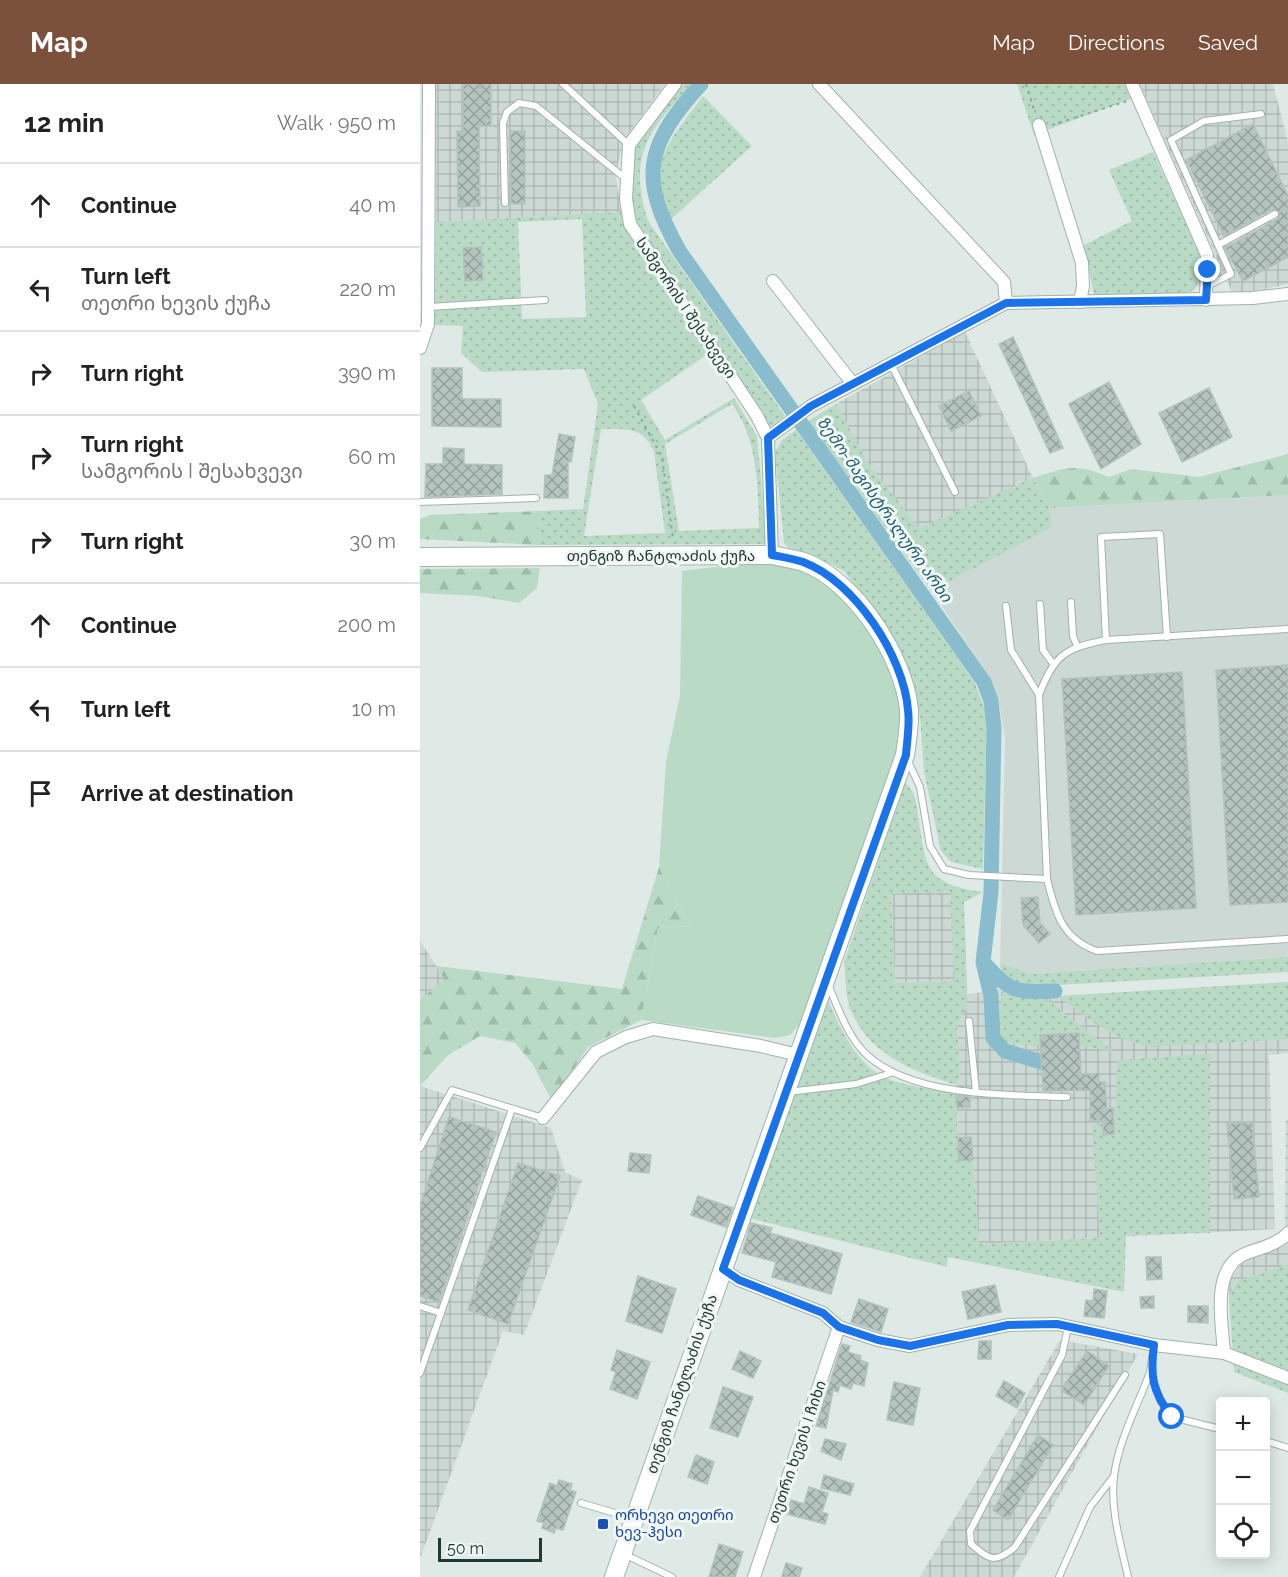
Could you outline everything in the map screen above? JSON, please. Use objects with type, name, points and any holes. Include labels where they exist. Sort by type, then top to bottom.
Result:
[{"type":"street","points":[[420,348],[428,307],[429,84]]},
{"type":"street","points":[[629,145],[675,84]]},
{"type":"street","points":[[819,84],[1004,282],[1006,303]]},
{"type":"street","points":[[1132,84],[1207,255],[1206,300]]},
{"type":"street","points":[[1039,127],[1082,263],[1083,286],[1080,302]]},
{"type":"street","name":"სამგორის I შესახვევი","points":[[629,145],[626,180],[630,224],[757,416],[768,438],[772,555]]},
{"type":"street","points":[[774,281],[853,384]]},
{"type":"street","points":[[768,438],[811,406],[1006,303],[1206,300],[1288,294]]},
{"type":"street","name":"თენგიზ ჩანტლაძის ქუჩა","points":[[420,557],[772,555],[804,562],[832,579],[871,618],[901,672],[909,711],[906,755],[614,1577]]},
{"type":"street","points":[[543,1118],[596,1052],[626,1037],[653,1029],[760,1046],[798,1055]]},
{"type":"street","points":[[1224,1353],[1221,1299],[1225,1271],[1237,1257],[1286,1239]]},
{"type":"street","points":[[723,1269],[739,1280],[823,1313],[839,1327],[878,1340],[910,1346],[1008,1325],[1068,1326],[1154,1345],[1224,1353],[1288,1378]]},
{"type":"street","name":"თეთრი ხევის I ჩიხი","points":[[754,1577],[839,1327]]},
{"type":"lane","points":[[563,84],[629,145]]},
{"type":"lane","points":[[505,203],[503,123],[507,112],[519,103],[536,106],[626,180]]},
{"type":"lane","points":[[1206,286],[1231,274],[1171,140],[1204,121],[1261,114]]},
{"type":"lane","points":[[1218,245],[1275,214]]},
{"type":"lane","points":[[428,307],[545,300]]},
{"type":"lane","points":[[891,364],[955,492]]},
{"type":"lane","points":[[420,502],[536,498]]},
{"type":"lane","points":[[1106,640],[1101,537],[1160,534],[1167,637]]},
{"type":"lane","points":[[1071,602],[1073,636],[1077,646]]},
{"type":"lane","points":[[1040,604],[1043,650],[1054,665]]},
{"type":"lane","points":[[1006,606],[1011,650],[1039,695]]},
{"type":"lane","points":[[1288,629],[1106,640],[1077,646],[1061,656],[1047,674],[1039,695],[1047,879],[1056,916],[1065,930],[1083,946],[1097,951],[1288,939]]},
{"type":"lane","points":[[906,755],[920,788],[930,846],[944,869],[969,875],[1047,879]]},
{"type":"lane","points":[[826,981],[844,1023],[867,1054],[891,1073],[935,1087],[976,1092],[1067,1097]]},
{"type":"lane","points":[[969,1021],[976,1092]]},
{"type":"lane","points":[[785,1092],[856,1084],[891,1073]]},
{"type":"lane","points":[[420,1148],[452,1090],[543,1118]]},
{"type":"lane","points":[[420,1373],[512,1109]]},
{"type":"lane","points":[[420,1306],[441,1313]]},
{"type":"lane","points":[[1068,1326],[1058,1363],[970,1531],[971,1544],[983,1555],[994,1559],[1003,1557],[1015,1547],[1125,1375]]},
{"type":"lane","points":[[1128,1577],[1118,1530],[1114,1476],[1119,1456],[1150,1372],[1154,1345]]},
{"type":"lane","points":[[1150,1372],[1161,1402],[1172,1417],[1216,1428]]},
{"type":"lane","points":[[1270,1442],[1288,1448]]},
{"type":"lane","points":[[1059,1577],[1090,1507],[1114,1476]]},
{"type":"lane","points":[[580,1503],[635,1519]]},
{"type":"lane","points":[[622,1553],[672,1577]]},
{"type":"path","points":[[1026,84],[1039,127],[1138,98]]},
{"type":"path","points":[[634,406],[662,457],[675,555]]},
{"type":"shaded area","points":[[435,84],[665,84],[628,134],[620,154],[616,177],[621,212],[436,222]]},
{"type":"shaded area","points":[[1140,84],[1273,84],[1288,141],[1288,284],[1251,292],[1232,292]]},
{"type":"shaded area","points":[[965,332],[1033,478],[919,529],[868,463],[836,404]]},
{"type":"shaded area","points":[[1288,495],[1288,957],[1031,974],[1000,963],[1005,738],[999,703],[987,673],[931,591],[1051,527],[1049,508]]},
{"type":"shaded area","points":[[983,892],[964,902],[967,994],[998,990],[1019,998],[1057,996],[1133,1041],[1288,1037],[1288,1053],[1269,1055],[1275,1229],[979,1244],[973,1161],[959,1161],[956,1085],[960,1074],[954,981],[895,983],[891,893]]},
{"type":"shaded area","points":[[420,941],[445,979],[420,1000]]},
{"type":"shaded area","points":[[420,1086],[551,1128],[565,1172],[582,1180],[524,1335],[503,1331],[420,1559]]},
{"type":"shaded area","points":[[1286,1120],[1288,1120],[1288,1264],[1237,1281],[1229,1296],[1230,1280],[1243,1262],[1285,1228]]},
{"type":"shaded area","points":[[1060,1340],[1138,1354],[1014,1577],[920,1577]]},
{"type":"green space","points":[[682,84],[691,84],[653,131],[641,161],[642,198],[648,221],[785,416],[772,426],[764,425],[737,375],[635,221],[630,188],[631,157],[637,143]]},
{"type":"green space","points":[[1017,84],[1140,84],[1144,97],[1133,98],[1034,135]]},
{"type":"green space","points":[[703,96],[752,146],[670,220],[660,182],[661,167],[671,140]]},
{"type":"green space","points":[[1153,152],[1201,257],[1201,279],[1194,290],[1178,296],[1094,295],[1084,245],[1132,221],[1109,170]]},
{"type":"green space","points":[[621,212],[626,228],[708,354],[641,400],[665,440],[734,398],[757,436],[767,544],[540,545],[539,511],[583,509],[598,404],[584,369],[482,372],[461,353],[463,326],[435,325],[436,222]],"holes":[[[582,219],[586,317],[522,319],[518,222]],[[732,404],[741,418],[752,448],[757,480],[759,528],[679,531],[665,444]],[[601,429],[639,433],[650,443],[654,452],[665,533],[584,536]]]},
{"type":"green space","points":[[836,404],[868,463],[919,528],[1033,478],[1049,508],[1052,527],[931,591],[808,421]]},
{"type":"green space","points":[[796,430],[975,683],[987,715],[983,869],[951,862],[941,851],[924,772],[920,715],[907,670],[885,625],[844,571],[808,553],[789,548],[784,543],[775,452],[782,440]]},
{"type":"green space","points":[[1288,454],[1288,495],[1049,508],[1033,478],[1071,468],[1088,470],[1109,477],[1131,469],[1199,477]]},
{"type":"green space","points":[[539,511],[540,545],[420,539],[420,519],[429,515]]},
{"type":"green space","points":[[772,560],[807,572],[823,583],[839,597],[868,633],[890,674],[897,694],[901,713],[899,750],[801,1023],[790,1035],[776,1038],[641,1020],[658,928],[690,926],[659,867],[666,762],[680,696],[682,571]]},
{"type":"green space","points":[[540,568],[537,588],[519,603],[479,596],[420,593],[420,569]]},
{"type":"green space","points":[[905,782],[911,789],[917,805],[923,848],[931,870],[949,884],[983,892],[964,902],[967,1009],[957,1024],[960,1074],[956,1085],[895,1060],[870,1040],[860,1028],[850,1007],[844,962]],"holes":[[[950,891],[954,981],[895,983],[891,894]]]},
{"type":"green space","points":[[659,867],[690,926],[658,928],[641,1020],[588,1047],[552,1101],[532,1063],[515,1043],[480,1036],[448,1055],[420,1086],[420,1000],[444,979],[437,966],[622,989]]},
{"type":"green space","points":[[1288,957],[1288,972],[1040,986],[1014,985],[1002,975],[1000,963],[1031,974]]},
{"type":"green space","points":[[1288,982],[1288,1039],[1150,1047],[1113,1034],[1057,996]]},
{"type":"green space","points":[[1009,994],[1019,998],[1043,996],[1114,1052],[1079,1045],[1032,1046],[1002,1042],[999,1035],[1001,995]]},
{"type":"green space","points":[[828,1000],[855,1051],[880,1075],[905,1084],[956,1094],[959,1161],[973,1160],[979,1244],[1100,1238],[1092,1125],[1103,1124],[1103,1135],[1114,1134],[1117,1060],[1210,1054],[1210,1233],[1126,1235],[1124,1292],[948,1257],[947,1267],[745,1217]]},
{"type":"green space","points":[[1288,1264],[1288,1393],[1234,1372],[1229,1296],[1237,1281]]},
{"type":"building","points":[[463,84],[491,84],[491,126],[479,126],[480,206],[458,207],[457,131],[463,131]]},
{"type":"building","points":[[1253,124],[1288,196],[1288,257],[1243,281],[1225,248],[1278,219],[1280,212],[1272,209],[1224,236],[1186,160]]},
{"type":"building","points":[[510,131],[525,131],[525,204],[511,204]]},
{"type":"building","points":[[481,247],[483,280],[465,281],[463,248]]},
{"type":"building","points":[[1013,337],[1063,448],[1050,453],[999,344]]},
{"type":"building","points":[[432,368],[462,368],[462,399],[501,399],[501,427],[432,426]]},
{"type":"building","points":[[1109,382],[1141,444],[1101,469],[1069,404]]},
{"type":"building","points":[[1209,388],[1232,437],[1182,462],[1159,413]]},
{"type":"building","points":[[969,391],[981,416],[951,431],[939,406]]},
{"type":"building","points":[[559,434],[575,437],[571,462],[568,461],[568,498],[544,498],[545,475],[552,475]]},
{"type":"building","points":[[443,448],[464,449],[464,464],[502,465],[502,494],[425,497],[426,464],[443,464]]},
{"type":"building","points":[[1288,665],[1288,902],[1230,905],[1216,670]]},
{"type":"building","points":[[1182,672],[1196,908],[1076,915],[1062,679]]},
{"type":"building","points":[[1038,897],[1040,923],[1050,934],[1039,943],[1023,925],[1021,898]]},
{"type":"building","points":[[1079,1033],[1081,1075],[1099,1073],[1099,1082],[1105,1082],[1107,1109],[1113,1108],[1114,1134],[1103,1135],[1103,1120],[1090,1121],[1090,1090],[1043,1091],[1040,1035]]},
{"type":"building","points":[[956,1095],[970,1097],[970,1107],[957,1108]]},
{"type":"building","points":[[449,1117],[496,1132],[439,1302],[420,1296],[420,1206]]},
{"type":"building","points":[[1252,1122],[1259,1197],[1234,1199],[1227,1124]]},
{"type":"building","points":[[971,1137],[973,1160],[959,1161],[958,1138]]},
{"type":"building","points":[[630,1153],[651,1155],[649,1173],[628,1171]]},
{"type":"building","points":[[518,1163],[560,1176],[508,1324],[468,1310]]},
{"type":"building","points":[[698,1196],[733,1208],[726,1227],[691,1215]]},
{"type":"building","points":[[751,1223],[772,1228],[770,1233],[842,1254],[831,1294],[772,1277],[776,1262],[742,1253]]},
{"type":"building","points":[[1146,1257],[1161,1257],[1162,1279],[1147,1280]]},
{"type":"building","points":[[638,1276],[676,1289],[662,1333],[626,1321]]},
{"type":"building","points":[[995,1285],[1001,1312],[968,1319],[962,1292]]},
{"type":"building","points":[[1094,1289],[1107,1291],[1104,1318],[1084,1316],[1086,1300],[1093,1301]]},
{"type":"building","points":[[1154,1296],[1154,1308],[1141,1308],[1140,1297]]},
{"type":"building","points":[[859,1299],[888,1309],[881,1332],[851,1322]]},
{"type":"building","points":[[1188,1306],[1208,1306],[1208,1323],[1188,1322]]},
{"type":"building","points":[[979,1341],[991,1341],[991,1359],[978,1359]]},
{"type":"building","points":[[842,1344],[850,1346],[848,1352],[861,1356],[860,1360],[868,1363],[864,1386],[853,1383],[851,1389],[840,1385],[838,1392],[833,1390],[826,1428],[816,1426]]},
{"type":"building","points":[[617,1350],[650,1362],[637,1399],[610,1389],[616,1372],[611,1370]]},
{"type":"building","points":[[740,1351],[761,1361],[753,1378],[732,1369]]},
{"type":"building","points":[[1087,1351],[1109,1366],[1084,1405],[1061,1390]]},
{"type":"building","points":[[1004,1381],[1025,1393],[1017,1408],[996,1396]]},
{"type":"building","points":[[894,1382],[920,1388],[913,1425],[887,1420]]},
{"type":"building","points":[[723,1387],[753,1397],[738,1437],[710,1428]]},
{"type":"building","points":[[1038,1435],[1053,1445],[1008,1520],[993,1510]]},
{"type":"building","points":[[825,1439],[846,1444],[841,1460],[821,1451]]},
{"type":"building","points":[[696,1455],[714,1462],[707,1484],[688,1477]]},
{"type":"building","points":[[824,1475],[854,1484],[850,1495],[821,1488]]},
{"type":"building","points":[[559,1480],[572,1484],[570,1490],[576,1492],[563,1530],[556,1528],[554,1533],[542,1528],[544,1523],[537,1521],[550,1483],[557,1486]]},
{"type":"building","points":[[809,1487],[828,1493],[822,1512],[828,1514],[825,1524],[787,1514],[791,1500],[804,1504]]},
{"type":"building","points":[[719,1544],[743,1552],[735,1577],[709,1577]]},
{"type":"building","points":[[786,1563],[802,1568],[799,1577],[782,1577]]},
{"type":"waterway","name":"ზემო-მაგისტრალური არხი","points":[[701,84],[668,126],[659,145],[654,164],[653,183],[658,203],[680,252],[984,682],[991,701],[994,727],[991,893],[983,962],[991,996],[993,1038],[1005,1051],[1041,1062]]},
{"type":"waterway","name":"ზემო-მაგისტრალური არხი","points":[[985,964],[1002,981],[1016,989],[1055,991]]},
{"type":"place","name":"ორხევი თეთრი ხევ-ჰესი","points":[[603,1524]]},
{"type":"route","points":[[1172,1417],[1161,1402],[1150,1372],[1154,1345],[1057,1324],[1008,1325],[910,1346],[878,1340],[839,1327],[823,1313],[739,1280],[723,1269],[906,755],[909,711],[901,672],[871,618],[832,579],[804,562],[772,555],[768,438],[811,406],[1006,303],[1206,300],[1208,270]]}]
